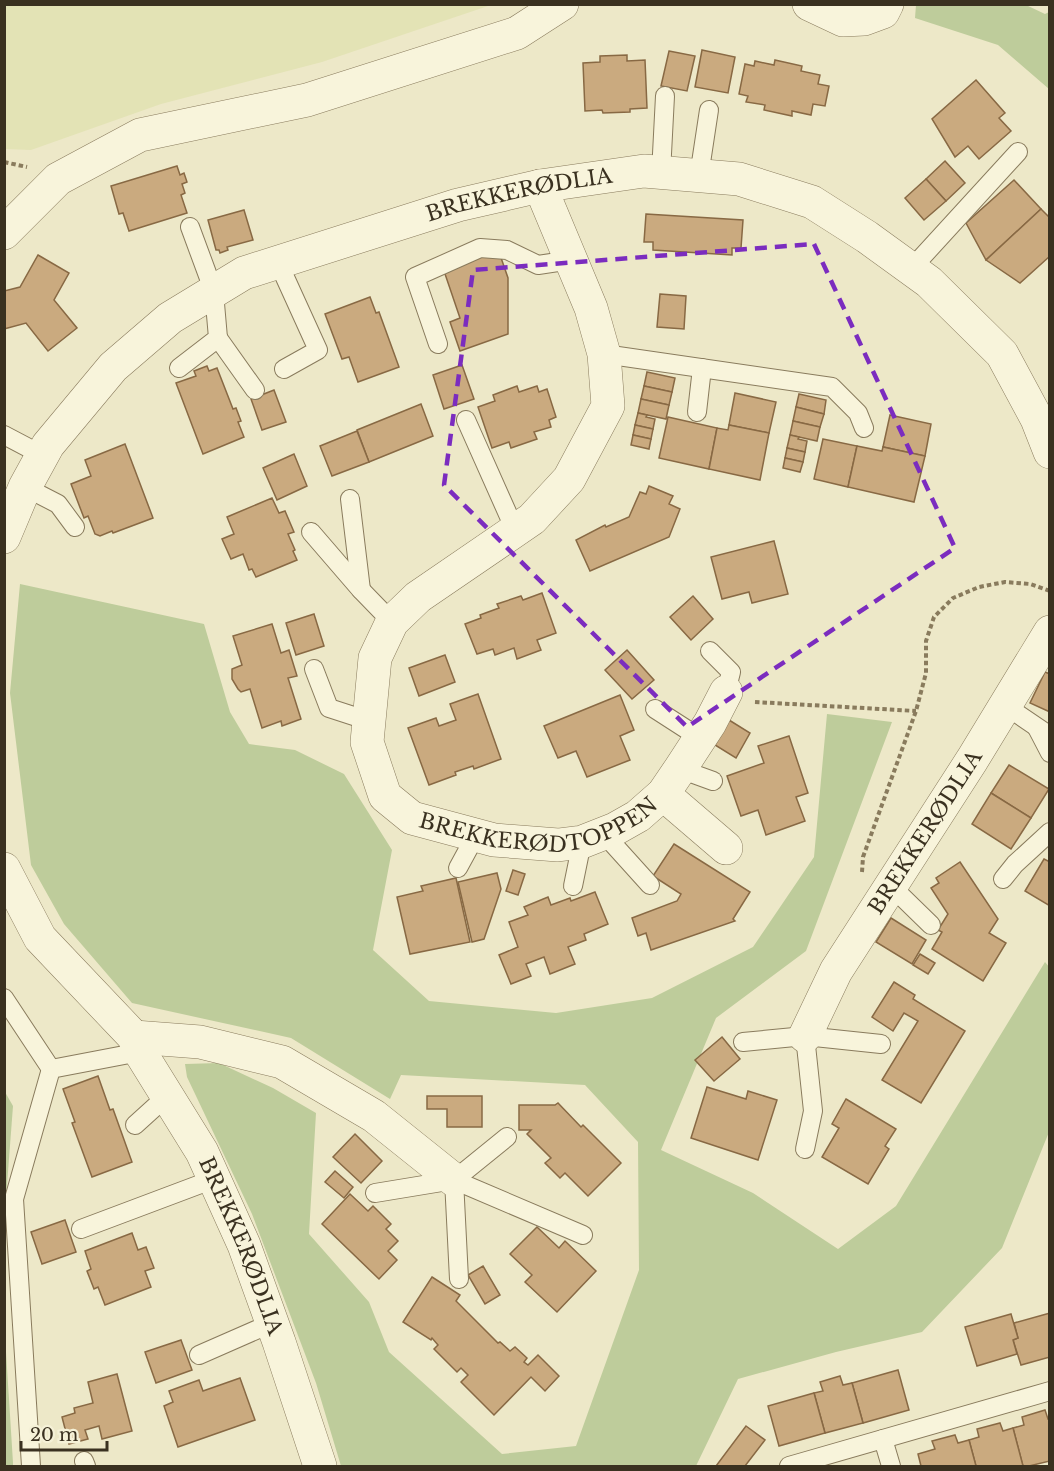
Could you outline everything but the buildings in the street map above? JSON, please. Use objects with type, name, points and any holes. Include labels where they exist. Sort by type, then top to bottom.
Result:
[{"type":"street","points":[[4,233],[58,179],[140,135],[307,100],[517,33],[562,4]]},
{"type":"street","points":[[809,4],[843,20],[864,19],[883,12],[887,4]]},
{"type":"street","name":"BREKKERØDLIA","points":[[4,537],[25,487],[48,445],[113,367],[170,318],[244,273],[458,205],[540,186],[644,171],[739,179],[812,202],[867,237],[929,282],[1002,354],[1037,419],[1050,452]]},
{"type":"street","name":"BREKKERØDTOPPEN","points":[[540,186],[591,308],[604,354],[609,406],[569,479],[532,519],[418,597],[392,622],[375,658],[367,742],[386,796],[412,818],[494,840],[558,845],[593,838],[638,816],[672,782],[723,696]]},
{"type":"street","name":"BREKKERØDLIA","points":[[805,1035],[836,971],[1006,706],[1050,632]]},
{"type":"street","name":"BREKKERØDTOPPEN","points":[[672,782],[726,848]]},
{"type":"street","name":"BREKKERØDLIA","points":[[4,868],[40,938],[137,1045],[202,1152],[244,1245],[320,1467]]},
{"type":"street","points":[[137,1045],[200,1042],[282,1062],[374,1116],[454,1180]]},
{"type":"lane","points":[[661,173],[665,96]]},
{"type":"lane","points":[[699,176],[709,110]]},
{"type":"lane","points":[[911,269],[1018,152]]},
{"type":"lane","points":[[190,227],[213,292],[218,338],[255,390]]},
{"type":"lane","points":[[438,345],[415,277],[480,248],[507,249],[538,265],[571,260]]},
{"type":"lane","points":[[278,262],[318,350],[284,369]]},
{"type":"lane","points":[[179,368],[218,338]]},
{"type":"lane","points":[[604,354],[832,387],[858,413],[864,428]]},
{"type":"lane","points":[[697,412],[702,368]]},
{"type":"lane","points":[[466,420],[515,530]]},
{"type":"lane","points":[[4,435],[42,455]]},
{"type":"lane","points":[[25,487],[57,504],[75,527]]},
{"type":"lane","points":[[350,498],[361,590]]},
{"type":"lane","points":[[311,532],[392,622]]},
{"type":"lane","points":[[710,651],[731,672],[723,696]]},
{"type":"lane","points":[[314,669],[329,708],[369,722]]},
{"type":"lane","points":[[1006,706],[1044,732],[1050,753]]},
{"type":"lane","points":[[655,709],[700,738]]},
{"type":"lane","points":[[672,782],[713,780]]},
{"type":"lane","points":[[1003,879],[1015,864],[1050,832]]},
{"type":"lane","points":[[458,868],[476,835]]},
{"type":"lane","points":[[573,886],[593,838],[650,885]]},
{"type":"lane","points":[[882,899],[931,925]]},
{"type":"lane","points":[[4,998],[51,1069],[14,1199],[31,1467]]},
{"type":"lane","points":[[805,1035],[813,1111],[805,1149]]},
{"type":"lane","points":[[743,1042],[805,1035],[881,1044]]},
{"type":"lane","points":[[51,1069],[137,1045]]},
{"type":"lane","points":[[135,1125],[167,1096]]},
{"type":"lane","points":[[375,1193],[454,1180],[507,1137]]},
{"type":"lane","points":[[81,1229],[214,1179]]},
{"type":"lane","points":[[454,1180],[583,1234]]},
{"type":"lane","points":[[454,1180],[459,1279]]},
{"type":"lane","points":[[199,1355],[272,1323]]},
{"type":"lane","points":[[789,1467],[1050,1391]]},
{"type":"lane","points":[[883,1439],[891,1467]]},
{"type":"path","points":[[882,899],[861,886],[863,857],[916,711],[927,673],[926,641],[934,617],[953,598],[979,587],[1005,582],[1030,584],[1050,591]]},
{"type":"path","points":[[723,696],[916,711]]},
{"type":"highlighted area","points":[[814,244],[955,548],[687,727],[444,485],[473,270]]},
{"type":"green space","points":[[5,4],[491,5],[322,62],[161,104],[31,150],[5,149]]},
{"type":"green space","points":[[916,5],[1026,5],[1045,14],[1049,12],[1049,89],[998,45],[915,18]]},
{"type":"green space","points":[[20,584],[204,624],[230,712],[249,744],[295,750],[344,774],[392,850],[373,950],[429,1001],[556,1013],[652,998],[753,947],[814,857],[827,714],[892,722],[806,951],[716,1018],[661,1150],[753,1193],[838,1249],[896,1206],[1045,962],[1050,968],[1049,1132],[1002,1248],[922,1332],[836,1352],[738,1379],[696,1466],[341,1466],[316,1383],[252,1214],[187,1077],[185,1064],[219,1063],[273,1088],[316,1113],[309,1234],[369,1302],[389,1352],[502,1454],[576,1446],[639,1270],[638,1142],[585,1085],[401,1075],[390,1099],[291,1038],[132,1003],[64,924],[31,865],[10,693]]},
{"type":"green space","points":[[5,1092],[13,1106],[5,1211]]},
{"type":"green space","points":[[4,1320],[13,1463],[13,1466],[5,1466]]}]
